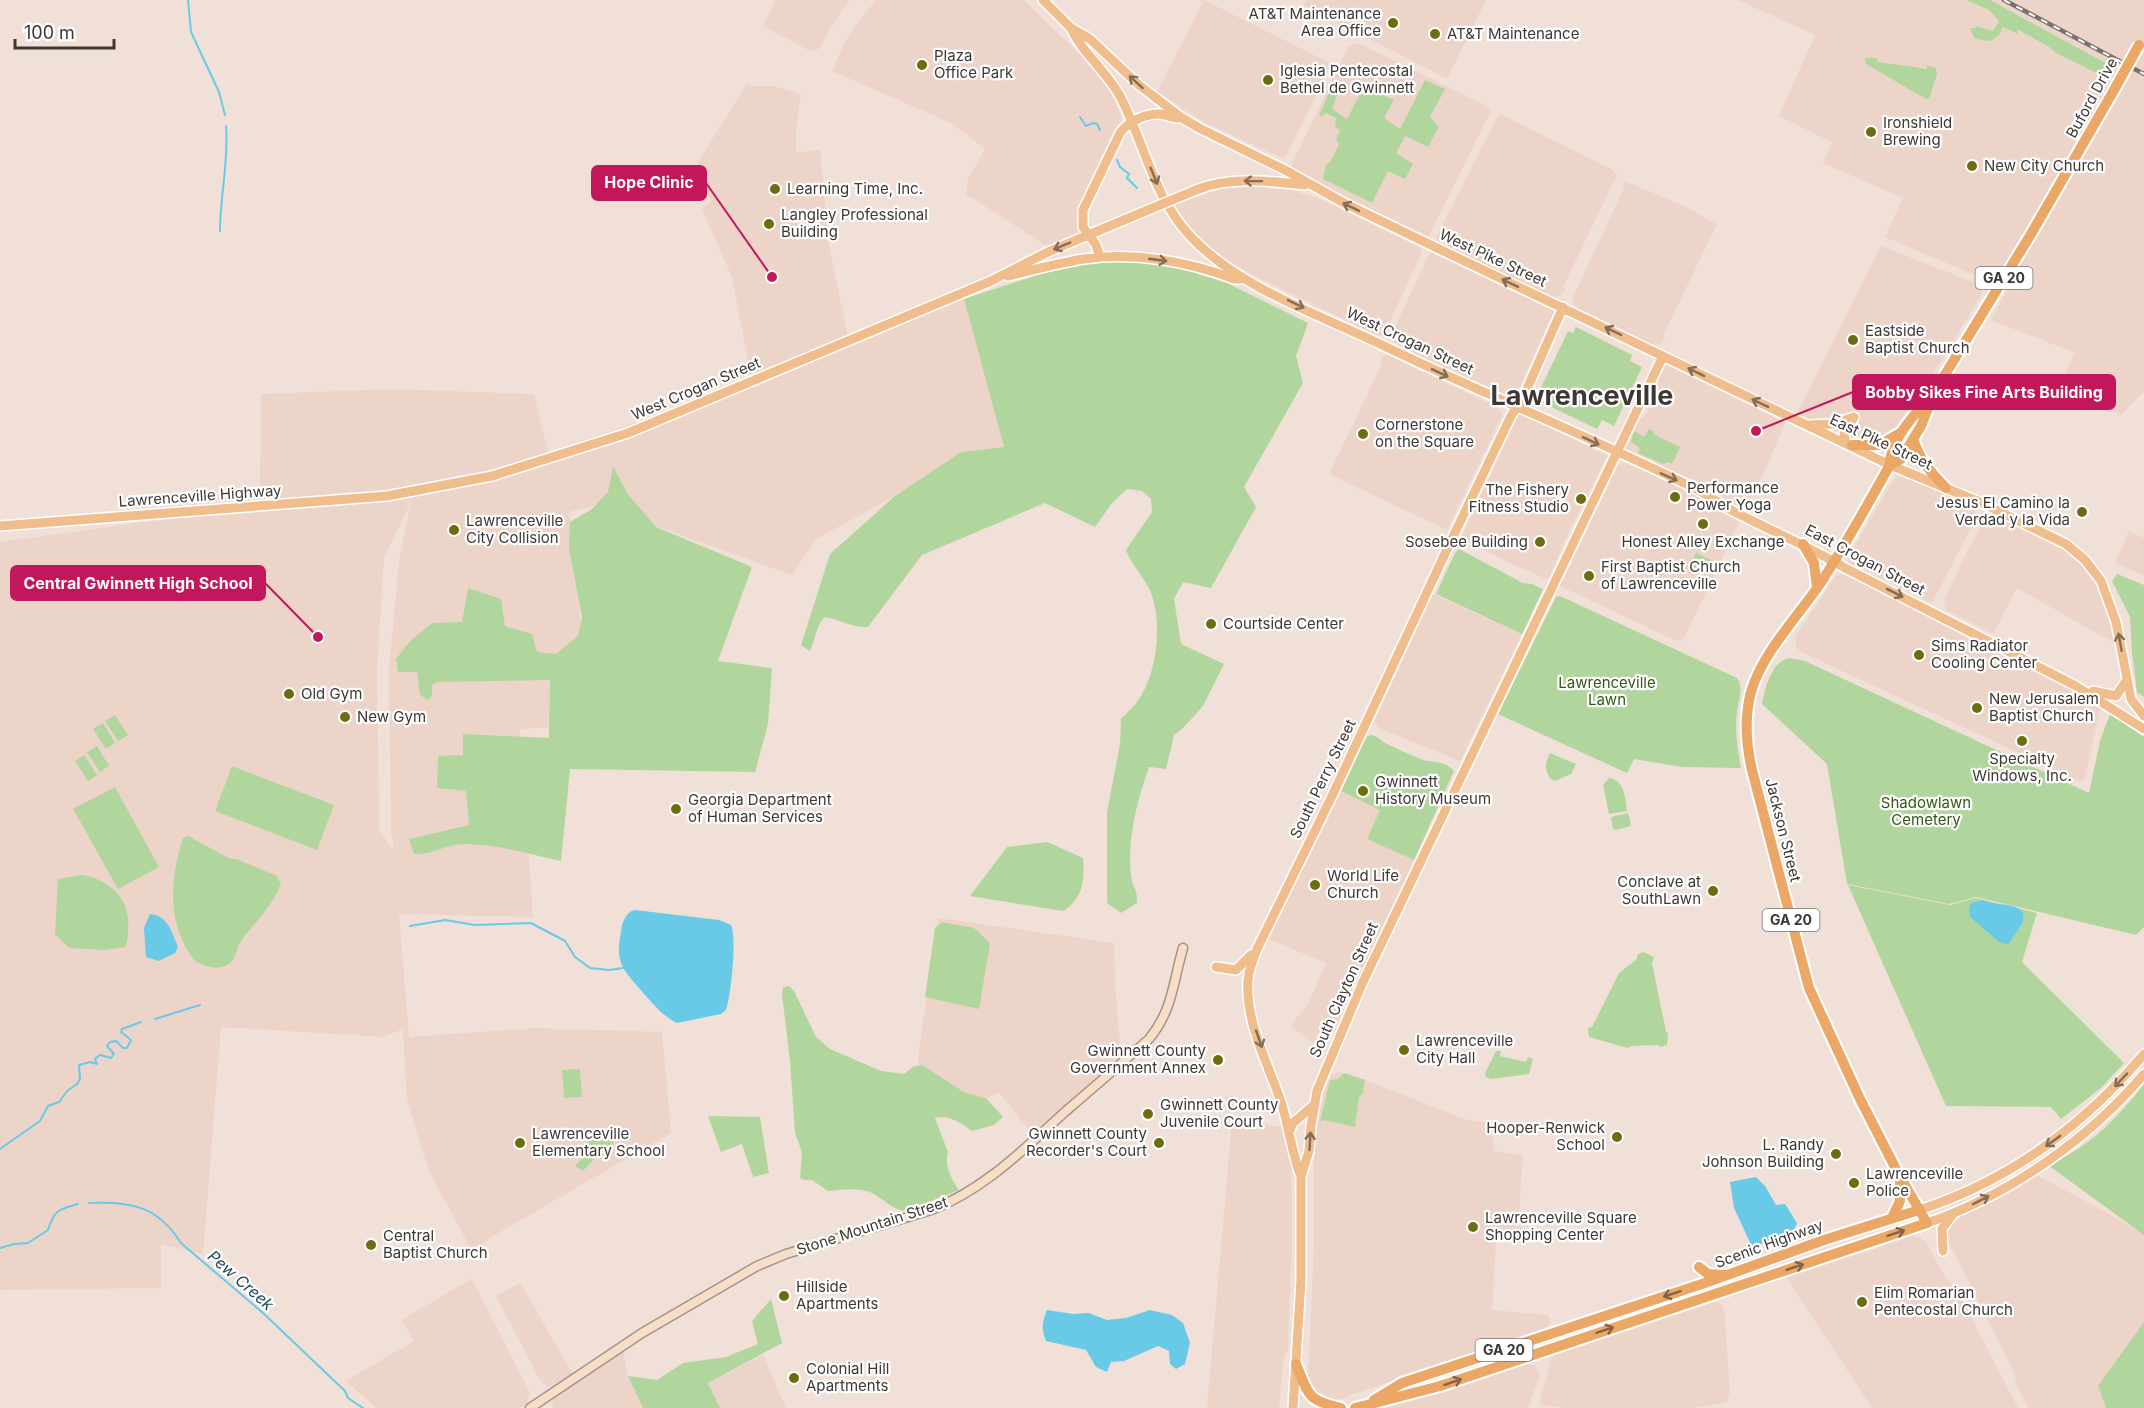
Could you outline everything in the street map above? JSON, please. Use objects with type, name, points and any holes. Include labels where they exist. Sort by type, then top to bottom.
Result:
[{"type":"highway","name":"Buford Drive","points":[[1834,561],[1890,465],[1901,459],[1921,426],[1935,391],[2031,234],[2141,40]]},
{"type":"highway","name":"Buford Drive","points":[[1890,465],[1889,454],[1902,432],[1910,419],[1935,391]]},
{"type":"highway","points":[[1849,444],[1879,445],[1902,432]]},
{"type":"highway","points":[[1913,439],[1930,472],[1946,488]]},
{"type":"highway","points":[[1803,544],[1814,564],[1817,588]]},
{"type":"highway","name":"Jackson Street","points":[[1834,561],[1765,661],[1755,681],[1747,715],[1749,755],[1809,988],[1855,1089],[1899,1175],[1927,1223]]},
{"type":"highway","points":[[1892,1218],[1900,1201],[1899,1175]]},
{"type":"highway","name":"Scenic Highway","points":[[1355,1408],[1369,1403],[1402,1383],[1919,1210]]},
{"type":"highway","name":"Scenic Highway","points":[[1369,1403],[1393,1400],[1440,1386],[1927,1223]]},
{"type":"highway","points":[[1693,1287],[1698,1277],[1699,1267],[1708,1274],[1727,1275]]},
{"type":"highway","points":[[1296,1364],[1310,1396],[1322,1404],[1341,1408]]},
{"type":"main road","name":"West Pike Street","points":[[1043,0],[1071,28],[1090,39],[1139,85],[1182,118],[1433,246],[1663,356]]},
{"type":"main road","name":"West Pike Street","points":[[1071,28],[1078,43],[1111,82],[1132,122]]},
{"type":"main road","points":[[1100,257],[1096,245],[1083,226],[1084,204],[1120,133],[1132,122],[1156,114],[1182,118]]},
{"type":"main road","name":"West Crogan Street","points":[[1132,122],[1156,183],[1171,212],[1194,240],[1243,279],[1426,366],[1566,429]]},
{"type":"main road","name":"West Pike Street","points":[[1196,190],[1209,185],[1236,181],[1311,185]]},
{"type":"main road","name":"West Crogan Street","points":[[402,494],[492,476],[628,433],[991,281],[1048,252],[1196,190]]},
{"type":"main road","name":"West Crogan Street","points":[[991,281],[1061,263],[1100,257],[1151,259],[1203,269],[1234,279],[1243,279]]},
{"type":"main road","name":"South Perry Street","points":[[1301,1177],[1293,1154],[1289,1132],[1251,1017],[1248,981],[1257,949],[1332,796],[1449,545],[1518,406],[1563,307]]},
{"type":"main road","name":"East Pike Street","points":[[1663,356],[1890,465],[1946,488],[2066,544],[2098,575],[2112,607],[2120,636],[2126,681]]},
{"type":"main road","name":"South Clayton Street","points":[[1293,1408],[1301,1280],[1301,1177],[1309,1151],[1315,1104],[1321,1080],[1362,984],[1663,356]]},
{"type":"main road","points":[[1807,425],[1833,424],[1854,417],[1844,433],[1849,444]]},
{"type":"main road","name":"East Crogan Street","points":[[1566,429],[1697,490],[1730,509],[1803,544],[2102,700],[2144,729]]},
{"type":"main road","name":"Lawrenceville Highway","points":[[0,526],[402,494]]},
{"type":"main road","points":[[2074,685],[2112,697],[2120,693],[2126,681]]},
{"type":"main road","points":[[2126,681],[2131,699],[2144,716]]},
{"type":"main road","name":"Stone Mountain Street","points":[[530,1408],[642,1333],[757,1266],[786,1254],[930,1210],[948,1203],[979,1185],[1149,1039],[1168,1009],[1183,948]]},
{"type":"main road","points":[[1216,967],[1236,970],[1257,949]]},
{"type":"main road","name":"Scenic Highway","points":[[1919,1210],[1992,1180],[2047,1146],[2097,1105],[2144,1054]]},
{"type":"main road","name":"Scenic Highway","points":[[1927,1223],[1955,1212],[2021,1178],[2072,1143],[2106,1114],[2144,1074]]},
{"type":"main road","points":[[1289,1132],[1293,1123],[1315,1104]]},
{"type":"main road","points":[[1943,1251],[1942,1229],[1955,1212]]},
{"type":"shaded area","points":[[775,0],[850,0],[830,28],[820,48],[814,51],[763,26]]},
{"type":"shaded area","points":[[876,0],[1024,0],[1095,69],[1108,87],[1122,118],[1082,200],[1078,214],[1079,229],[1075,234],[1048,247],[966,194],[968,179],[985,149],[953,124],[832,71],[844,44]]},
{"type":"shaded area","points":[[1204,0],[1332,64],[1284,159],[1208,124],[1157,92]]},
{"type":"shaded area","points":[[1306,0],[1486,0],[1447,79],[1304,5]]},
{"type":"shaded area","points":[[1738,0],[2144,0],[2144,391],[2121,415],[2061,381],[2075,353],[1991,320],[2008,289],[1885,237],[1903,198],[1823,163],[1832,142],[1779,116],[1815,35]]},
{"type":"shaded area","points":[[1355,43],[1485,105],[1491,111],[1429,236],[1292,171],[1290,168],[1348,47]]},
{"type":"shaded area","points":[[747,83],[753,86],[774,86],[801,94],[796,128],[796,153],[820,150],[828,240],[849,342],[964,299],[1004,447],[961,452],[895,496],[816,539],[792,575],[597,505],[569,512],[592,725],[520,729],[533,917],[399,914],[409,1037],[535,1028],[662,1032],[671,1133],[495,1235],[472,1251],[429,1171],[407,1100],[403,1029],[383,1037],[221,1027],[203,1254],[161,1244],[161,1288],[0,1290],[0,542],[260,509],[261,394],[394,389],[534,394],[548,452],[669,412],[752,380],[732,277],[702,209],[712,200],[692,172]],"holes":[[[411,502],[399,562],[389,669],[391,828],[394,851],[379,830],[377,667],[384,558]]]},
{"type":"shaded area","points":[[1500,114],[1611,169],[1618,176],[1563,287],[1566,289],[1559,296],[1554,297],[1506,275],[1439,243],[1436,238]]},
{"type":"shaded area","points":[[1625,181],[1686,207],[1717,224],[1663,336],[1665,338],[1659,345],[1653,345],[1576,307],[1573,303],[1573,297],[1624,188],[1622,186]]},
{"type":"shaded area","points":[[1250,186],[1291,190],[1318,198],[1421,248],[1422,252],[1383,336],[1247,272],[1210,250],[1195,236],[1172,206],[1221,189]]},
{"type":"shaded area","points":[[1881,246],[1976,283],[1982,294],[1926,385],[1914,399],[1892,434],[1880,441],[1858,442],[1799,414],[1799,409]]},
{"type":"shaded area","points":[[1430,252],[1554,311],[1515,397],[1510,397],[1442,367],[1389,340]]},
{"type":"shaded area","points":[[1385,354],[1497,407],[1503,413],[1447,530],[1333,476],[1330,472],[1382,364],[1379,362]]},
{"type":"shaded area","points":[[1665,364],[1785,423],[1764,473],[1744,509],[1708,489],[1625,450],[1624,446],[1635,424],[1646,415],[1659,387],[1657,378]]},
{"type":"shaded area","points":[[1519,414],[1607,456],[1565,540],[1548,580],[1461,538]]},
{"type":"shaded area","points":[[1621,463],[1626,463],[1698,496],[1739,522],[1685,637],[1681,641],[1674,640],[1560,586]]},
{"type":"shaded area","points":[[1899,476],[1941,490],[1968,503],[1975,510],[1975,521],[1931,603],[1867,570],[1850,565],[1848,559],[1894,479]]},
{"type":"shaded area","points":[[1994,514],[2053,541],[2075,557],[2090,573],[2102,592],[2109,610],[2116,644],[2017,588],[1993,634],[1946,610],[1944,600],[1965,556],[1986,517]]},
{"type":"shaded area","points":[[2129,531],[2144,538],[2144,576],[2115,563]]},
{"type":"shaded area","points":[[1843,573],[1849,574],[2101,705],[2085,778],[2081,781],[2077,780],[1803,653],[1797,648],[1795,637],[1836,576]]},
{"type":"shaded area","points":[[1433,594],[1522,634],[1460,761],[1379,728],[1374,722]]},
{"type":"shaded area","points":[[1341,791],[1380,810],[1368,839],[1414,860],[1328,1042],[1318,1047],[1290,1026],[1308,1004],[1326,963],[1268,939]]},
{"type":"shaded area","points":[[938,918],[1114,943],[1121,1058],[1034,1134],[999,1092],[960,1112],[922,1085],[918,1058]]},
{"type":"shaded area","points":[[1339,1072],[1470,1121],[1490,1122],[1494,1151],[1523,1155],[1518,1227],[1525,1228],[1523,1243],[1496,1240],[1492,1310],[1548,1315],[1551,1320],[1548,1326],[1479,1355],[1467,1356],[1330,1402],[1317,1399],[1308,1383],[1314,1241],[1314,1138],[1328,1080],[1331,1075]]},
{"type":"shaded area","points":[[1232,1121],[1284,1127],[1291,1162],[1292,1237],[1288,1349],[1283,1361],[1279,1408],[1207,1408]]},
{"type":"shaded area","points":[[2035,1174],[2144,1233],[2144,1359],[2135,1408],[2029,1408],[1946,1237],[1946,1231],[1957,1216]]},
{"type":"shaded area","points":[[1914,1235],[1926,1242],[1944,1275],[1958,1292],[2018,1408],[1872,1408],[1784,1274],[1834,1258],[1862,1253]]},
{"type":"shaded area","points":[[472,1279],[530,1393],[527,1403],[521,1408],[376,1408],[346,1381],[414,1341],[401,1320]]},
{"type":"shaded area","points":[[520,1283],[573,1374],[552,1386],[547,1387],[540,1380],[496,1296]]},
{"type":"shaded area","points":[[1715,1302],[1724,1308],[1730,1394],[1727,1402],[1695,1408],[1562,1408],[1539,1404],[1553,1353],[1644,1321]]},
{"type":"shaded area","points":[[623,1350],[628,1376],[643,1408],[552,1408],[553,1399],[557,1395]]},
{"type":"shaded area","points":[[763,1355],[786,1408],[720,1408],[708,1383]]},
{"type":"shaded area","points":[[1527,1364],[1535,1366],[1540,1374],[1528,1408],[1386,1408]]},
{"type":"green space","points":[[1966,0],[1990,0],[2111,66],[2105,77],[2056,53],[2017,29],[2018,34],[2003,27],[2000,34],[1991,41],[1975,39],[1970,28],[1976,28],[1976,26],[1993,31],[1999,21],[1989,10]]},
{"type":"green space","points":[[1865,58],[1876,58],[1878,62],[1927,69],[1927,65],[1936,68],[1937,74],[1929,99],[1866,64]]},
{"type":"green space","points":[[1425,80],[1445,89],[1430,117],[1439,127],[1428,147],[1405,136],[1396,153],[1413,164],[1405,179],[1388,171],[1372,203],[1323,179],[1326,165],[1339,145],[1336,139],[1340,130],[1335,126],[1336,118],[1326,113],[1319,116],[1334,81],[1341,84],[1332,109],[1347,119],[1359,96],[1371,90],[1394,100],[1384,118],[1400,129]]},
{"type":"green space","points":[[1118,260],[1166,264],[1227,283],[1308,323],[1296,356],[1303,383],[1244,487],[1256,507],[1211,588],[1183,582],[1174,599],[1181,644],[1224,664],[1203,706],[1174,735],[1166,769],[1149,767],[1137,807],[1130,848],[1131,876],[1137,894],[1137,903],[1121,913],[1107,903],[1107,812],[1120,744],[1121,719],[1144,691],[1153,666],[1157,638],[1156,611],[1151,593],[1126,550],[1152,512],[1151,499],[1142,491],[1127,489],[1112,503],[1095,527],[1045,503],[922,555],[868,627],[825,617],[817,629],[810,651],[801,645],[830,554],[895,496],[961,452],[1004,447],[964,299],[1074,263]]},
{"type":"green space","points":[[1576,327],[1632,355],[1630,361],[1642,367],[1614,426],[1602,420],[1597,429],[1543,403],[1546,396],[1539,392],[1568,331],[1573,333]]},
{"type":"green space","points":[[1649,429],[1655,435],[1680,447],[1672,464],[1669,462],[1663,464],[1638,453],[1640,448],[1631,442],[1634,431],[1644,437]]},
{"type":"green space","points":[[613,466],[627,493],[656,527],[752,567],[718,661],[772,668],[768,724],[755,772],[570,769],[561,861],[476,844],[458,844],[427,853],[414,854],[409,839],[469,825],[466,791],[437,788],[438,756],[463,755],[463,734],[549,738],[550,680],[437,682],[432,685],[432,695],[428,700],[420,695],[417,672],[398,672],[396,659],[410,641],[432,623],[462,622],[468,588],[501,599],[505,626],[532,634],[537,652],[556,654],[578,636],[582,617],[569,548],[570,522],[592,509],[608,492]]},
{"type":"green space","points":[[1459,549],[1523,583],[1543,589],[1522,634],[1436,594]]},
{"type":"green space","points":[[1696,553],[1713,561],[1706,575],[1689,567]]},
{"type":"green space","points":[[2117,574],[2144,585],[2144,697],[2137,692],[2130,617],[2112,581]]},
{"type":"green space","name":"Lawrenceville Lawn","points":[[1560,596],[1737,678],[1740,692],[1736,729],[1741,768],[1682,767],[1634,759],[1627,773],[1498,714],[1556,597]]},
{"type":"green space","name":"Shadowlawn Cemetery","points":[[1789,658],[1805,661],[2089,793],[2100,741],[2110,714],[2144,737],[2144,927],[2136,935],[1976,897],[1949,904],[1847,884],[1827,764],[1762,704],[1773,670],[1783,660]]},
{"type":"green space","points":[[115,715],[128,735],[118,741],[105,721]]},
{"type":"green space","points":[[103,723],[115,743],[106,749],[93,729]]},
{"type":"green space","points":[[1371,735],[1423,760],[1446,765],[1454,771],[1414,860],[1367,839],[1380,810],[1341,791],[1366,737]]},
{"type":"green space","points":[[97,746],[109,766],[100,772],[87,752]]},
{"type":"green space","points":[[1550,753],[1576,764],[1571,774],[1555,781],[1551,779],[1546,766]]},
{"type":"green space","points":[[84,755],[97,775],[88,781],[75,761]]},
{"type":"green space","points":[[232,766],[334,805],[317,850],[215,811]]},
{"type":"green space","points":[[1609,778],[1614,779],[1621,786],[1627,811],[1609,814],[1603,785]]},
{"type":"green space","points":[[115,787],[159,867],[118,889],[73,809]]},
{"type":"green space","points":[[1628,813],[1630,826],[1613,829],[1611,817]]},
{"type":"green space","points":[[188,836],[229,858],[277,876],[281,885],[268,907],[238,946],[232,962],[225,966],[216,968],[202,965],[194,960],[179,931],[175,916],[173,885],[183,838]]},
{"type":"green space","points":[[1047,842],[1083,858],[1084,873],[1079,894],[1075,901],[1063,911],[970,896],[1007,847]]},
{"type":"green space","points":[[81,875],[105,883],[123,901],[128,921],[126,947],[105,950],[69,948],[55,934],[58,879]]},
{"type":"green space","points":[[1848,885],[1950,905],[1976,898],[2037,913],[2022,962],[2124,1063],[2101,1088],[2061,1119],[2051,1107],[1946,1106]]},
{"type":"green space","points":[[942,922],[974,928],[990,943],[979,1009],[925,997],[935,928]]},
{"type":"green space","points":[[1643,952],[1654,957],[1652,964],[1668,1033],[1667,1045],[1628,1048],[1589,1037],[1588,1028],[1592,1027],[1619,973]]},
{"type":"green space","points":[[789,986],[794,991],[816,1037],[830,1049],[881,1071],[904,1074],[913,1067],[922,1065],[964,1092],[987,1099],[1003,1117],[994,1125],[972,1131],[950,1118],[935,1118],[948,1152],[949,1172],[959,1190],[906,1211],[896,1209],[866,1191],[850,1189],[828,1191],[812,1180],[800,1178],[802,1152],[795,1133],[782,995],[783,987]]},
{"type":"green space","points":[[1496,1051],[1501,1051],[1500,1056],[1526,1062],[1528,1057],[1533,1059],[1529,1074],[1490,1079],[1486,1077],[1485,1073]]},
{"type":"green space","points":[[580,1069],[582,1097],[564,1098],[562,1070]]},
{"type":"green space","points":[[1344,1073],[1365,1080],[1363,1093],[1359,1097],[1355,1127],[1320,1121],[1330,1080],[1338,1079]]},
{"type":"green space","points":[[2144,1084],[2144,1235],[2048,1165],[2076,1151],[2101,1131]]},
{"type":"green space","points":[[708,1116],[760,1117],[769,1173],[753,1177],[742,1144],[721,1152]]},
{"type":"green space","points":[[601,1128],[606,1131],[606,1136],[612,1139],[613,1143],[609,1150],[607,1149],[596,1157],[583,1171],[575,1166],[584,1156],[581,1153],[591,1137]]},
{"type":"green space","points":[[771,1299],[782,1343],[708,1383],[720,1408],[643,1408],[628,1376],[657,1380],[683,1363],[726,1357],[758,1344],[752,1321]]},
{"type":"green space","points":[[2144,1322],[2144,1408],[2106,1408],[2098,1386]]},
{"type":"water","points":[[1983,900],[2014,906],[2023,912],[2023,922],[2008,945],[1999,942],[1970,917],[1971,903]]},
{"type":"water","points":[[635,910],[719,920],[731,925],[733,967],[726,1010],[721,1014],[677,1023],[652,1003],[627,973],[620,960],[619,943],[623,923],[629,913]]},
{"type":"water","points":[[150,914],[165,921],[178,947],[175,953],[159,961],[146,957],[144,928]]},
{"type":"water","points":[[1756,1177],[1765,1186],[1776,1205],[1785,1204],[1797,1223],[1793,1233],[1752,1247],[1734,1208],[1730,1182]]},
{"type":"water","points":[[1047,1310],[1073,1314],[1089,1313],[1107,1320],[1126,1318],[1150,1310],[1172,1315],[1183,1323],[1190,1343],[1185,1364],[1176,1369],[1170,1364],[1169,1351],[1158,1346],[1124,1361],[1111,1362],[1107,1372],[1096,1367],[1086,1350],[1046,1341],[1043,1326]]},
{"type":"waterway","points":[[188,0],[191,32],[219,92],[225,115]]},
{"type":"waterway","points":[[1080,117],[1086,126],[1097,124],[1100,130]]},
{"type":"waterway","points":[[220,231],[226,126]]},
{"type":"waterway","points":[[1117,160],[1120,167],[1129,174],[1127,178],[1137,188]]},
{"type":"waterway","points":[[410,926],[445,920],[475,925],[531,923],[565,941],[575,957],[590,968],[609,970],[623,968]]},
{"type":"waterway","points":[[155,1019],[200,1005]]},
{"type":"waterway","points":[[0,1149],[40,1121],[48,1106],[59,1102],[67,1091],[77,1084],[80,1079],[79,1065],[90,1062],[97,1064],[95,1059],[100,1055],[111,1058],[114,1054],[107,1046],[110,1042],[116,1041],[123,1048],[127,1048],[131,1040],[121,1032],[122,1029],[141,1022]]},
{"type":"waterway","name":"Pew Creek","points":[[89,1203],[130,1205],[142,1208],[163,1221],[181,1243],[263,1313],[345,1391],[348,1398],[363,1408]]},
{"type":"waterway","name":"Pew Creek","points":[[0,1248],[28,1243],[48,1230],[58,1211],[78,1204]]},
{"type":"railway","points":[[2004,0],[2144,74]]},
{"type":"place","name":"AT&T Maintenance Area Office","points":[[1393,23]]},
{"type":"place","name":"AT&T Maintenance","points":[[1435,34]]},
{"type":"place","name":"Plaza Office Park","points":[[922,65]]},
{"type":"place","name":"Iglesia Pentecostal Bethel de Gwinnett","points":[[1268,80]]},
{"type":"place","name":"Ironshield Brewing","points":[[1871,132]]},
{"type":"place","name":"New City Church","points":[[1972,166]]},
{"type":"place","name":"Learning Time, Inc.","points":[[775,189]]},
{"type":"place","name":"Langley Professional Building","points":[[769,224]]},
{"type":"place","name":"Hope Clinic","points":[[772,277]]},
{"type":"place","name":"Eastside Baptist Church","points":[[1853,340]]},
{"type":"place","name":"Bobby Sikes Fine Arts Building","points":[[1756,431]]},
{"type":"place","name":"Cornerstone on the Square","points":[[1363,434]]},
{"type":"place","name":"Performance Power Yoga","points":[[1675,497]]},
{"type":"place","name":"The Fishery Fitness Studio","points":[[1581,499]]},
{"type":"place","name":"Jesus El Camino la Verdad y la Vida","points":[[2082,512]]},
{"type":"place","name":"Honest Alley Exchange","points":[[1703,524]]},
{"type":"place","name":"Lawrenceville City Collision","points":[[454,530]]},
{"type":"place","name":"Sosebee Building","points":[[1540,542]]},
{"type":"place","name":"First Baptist Church of Lawrenceville","points":[[1589,576]]},
{"type":"place","name":"Courtside Center","points":[[1211,624]]},
{"type":"place","name":"Central Gwinnett High School","points":[[318,637]]},
{"type":"place","name":"Sims Radiator Cooling Center","points":[[1919,655]]},
{"type":"place","name":"Old Gym","points":[[289,694]]},
{"type":"place","name":"New Jerusalem Baptist Church","points":[[1977,708]]},
{"type":"place","name":"New Gym","points":[[345,717]]},
{"type":"place","name":"Specialty Windows, Inc.","points":[[2022,741]]},
{"type":"place","name":"Gwinnett History Museum","points":[[1363,791]]},
{"type":"place","name":"Georgia Department of Human Services","points":[[676,809]]},
{"type":"place","name":"World Life Church","points":[[1315,885]]},
{"type":"place","name":"Conclave at SouthLawn","points":[[1713,891]]},
{"type":"place","name":"Lawrenceville City Hall","points":[[1404,1050]]},
{"type":"place","name":"Gwinnett County Government Annex","points":[[1218,1060]]},
{"type":"place","name":"Gwinnett County Juvenile Court","points":[[1148,1114]]},
{"type":"place","name":"Hooper-Renwick School","points":[[1617,1137]]},
{"type":"place","name":"Lawrenceville Elementary School","points":[[520,1143]]},
{"type":"place","name":"Gwinnett County Recorder's Court","points":[[1159,1143]]},
{"type":"place","name":"L. Randy Johnson Building","points":[[1836,1154]]},
{"type":"place","name":"Lawrenceville Police","points":[[1854,1183]]},
{"type":"place","name":"Lawrenceville Square Shopping Center","points":[[1473,1227]]},
{"type":"place","name":"Central Baptist Church","points":[[371,1245]]},
{"type":"place","name":"Hillside Apartments","points":[[784,1296]]},
{"type":"place","name":"Elim Romarian Pentecostal Church","points":[[1862,1302]]},
{"type":"place","name":"Colonial Hill Apartments","points":[[794,1378]]},
{"type":"district","name":"Lawrenceville","points":[[1582,396]]}]
